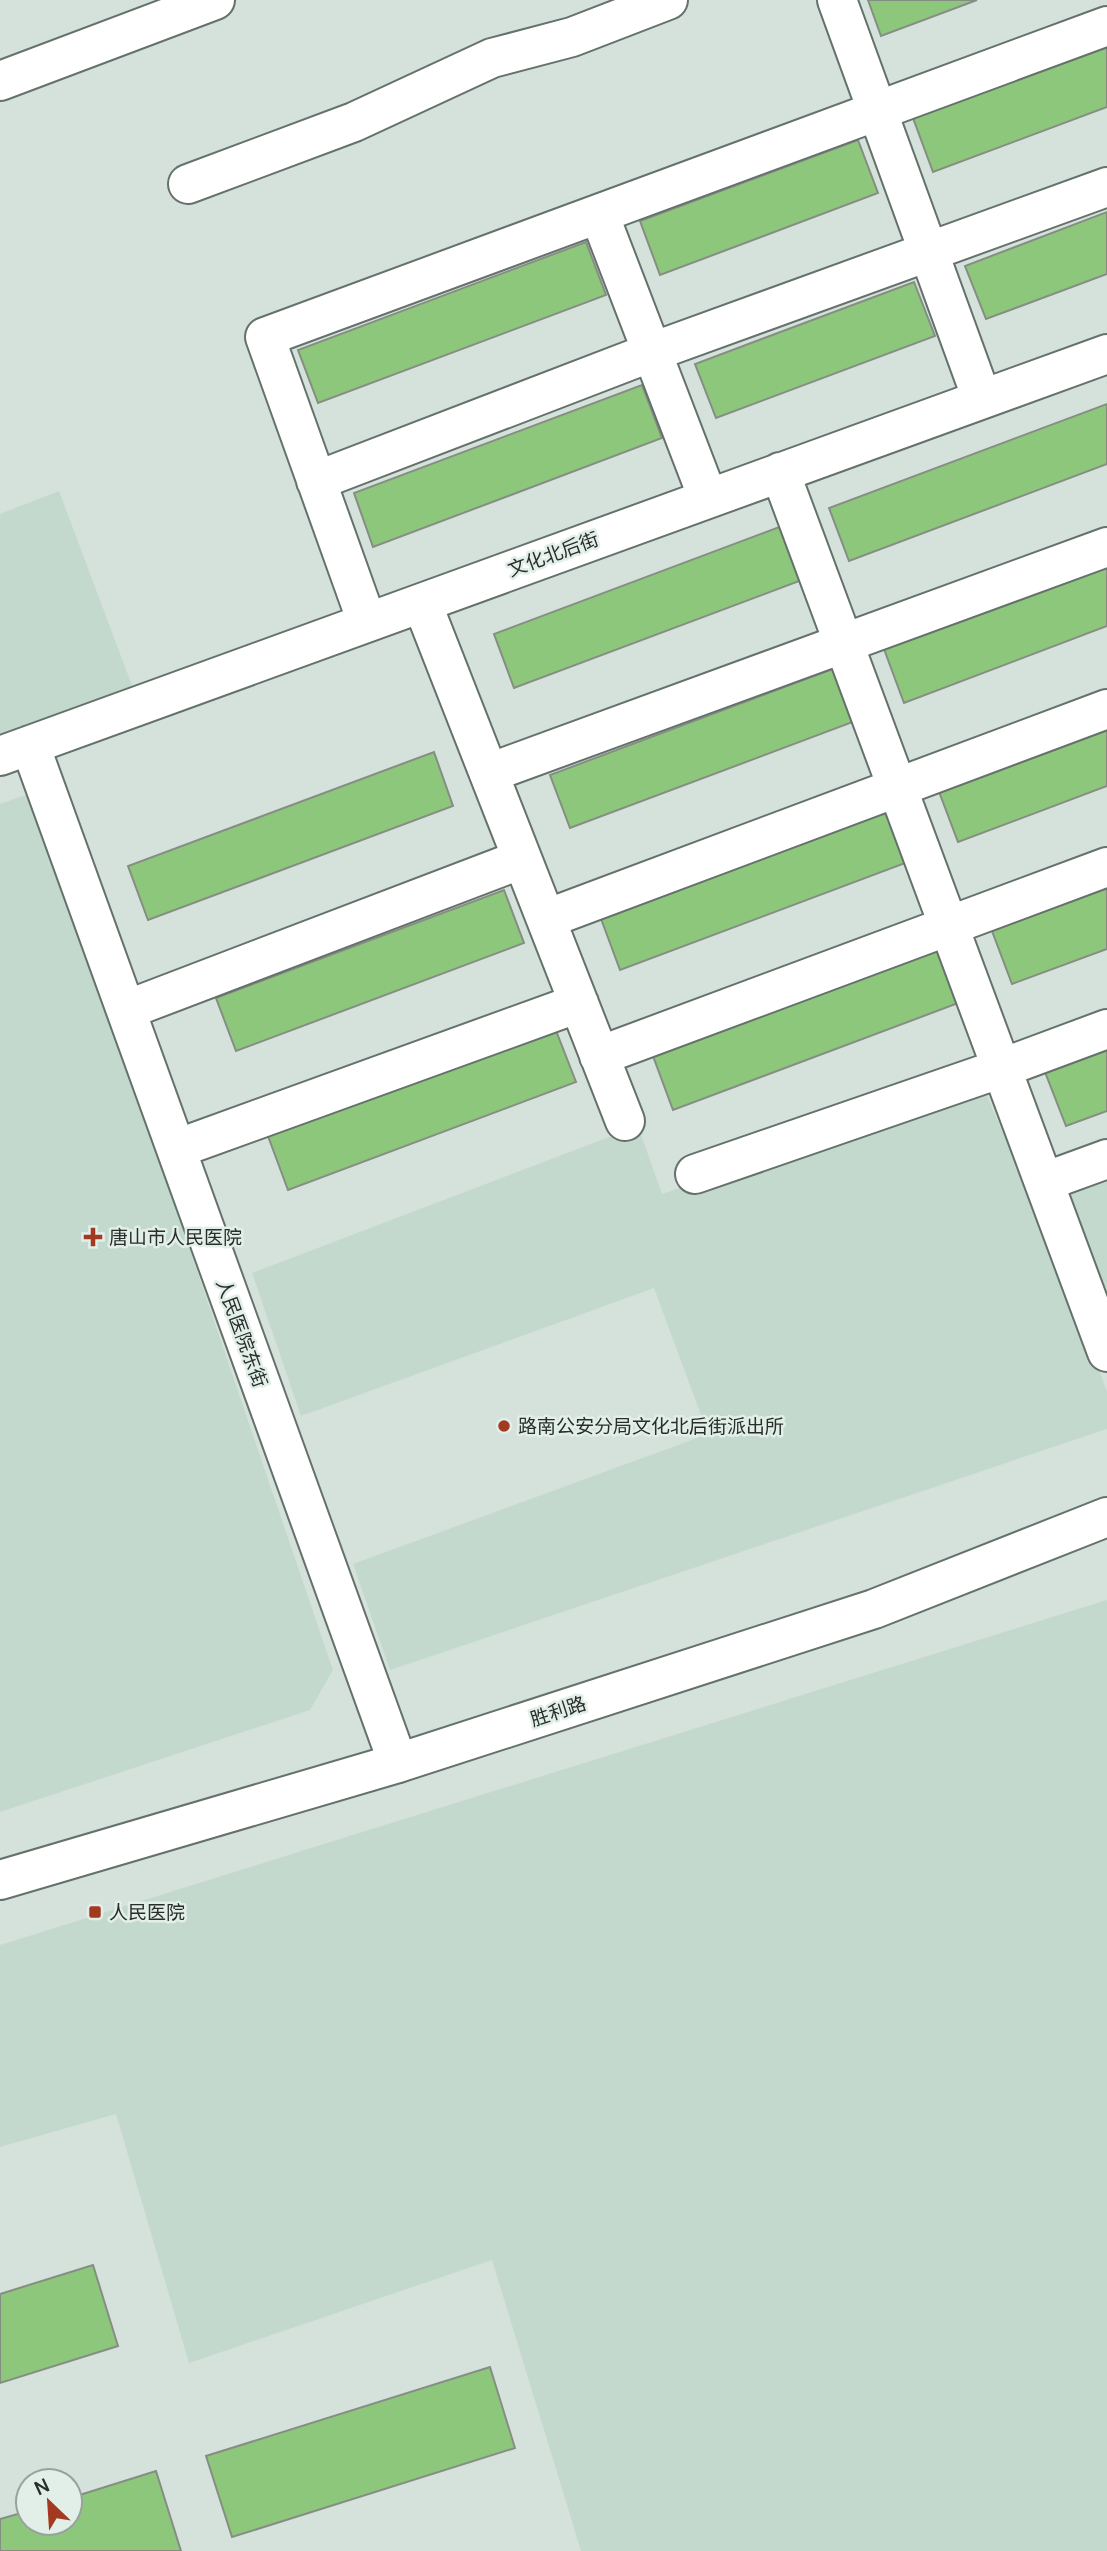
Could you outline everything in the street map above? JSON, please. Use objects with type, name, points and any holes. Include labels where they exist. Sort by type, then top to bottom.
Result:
[{"type":"street","points":[[0,81],[215,0]]},
{"type":"street","points":[[188,184],[354,122],[492,58],[572,37],[668,0]]},
{"type":"street","points":[[837,0],[982,399]]},
{"type":"street","points":[[367,622],[265,337],[1107,26]]},
{"type":"street","points":[[316,481],[652,352],[1107,187]]},
{"type":"street","points":[[599,214],[708,498]]},
{"type":"street","name":"文化北后街","points":[[15,750],[1107,354]]},
{"type":"street","points":[[780,472],[1107,1352]]},
{"type":"street","points":[[489,773],[1107,547]]},
{"type":"street","points":[[422,603],[625,1121]]},
{"type":"street","points":[[546,919],[1107,709]]},
{"type":"street","name":"人民医院东街","points":[[15,750],[126,1010],[398,1763]]},
{"type":"street","points":[[126,1010],[522,859]]},
{"type":"street","points":[[599,1056],[1107,867]]},
{"type":"street","points":[[176,1149],[579,1003]]},
{"type":"street","points":[[695,1174],[1107,1029]]},
{"type":"street","points":[[1044,1182],[1107,1159]]},
{"type":"street","name":"胜利路","points":[[0,1880],[398,1763],[874,1609],[1107,1517]]},
{"type":"shaded area","points":[[59,491],[134,691],[0,742],[0,514]]},
{"type":"shaded area","name":"唐山市人民医院","points":[[34,792],[333,1670],[310,1710],[0,1812],[0,804]]},
{"type":"shaded area","points":[[983,1087],[1035,1206],[1107,1391],[1107,1429],[390,1670],[353,1564],[708,1434],[654,1288],[301,1416],[252,1273],[638,1126],[662,1194]]},
{"type":"shaded area","points":[[1107,1176],[1107,1291],[1065,1193]]},
{"type":"shaded area","points":[[1107,1600],[1107,2551],[581,2551],[492,2260],[189,2363],[116,2114],[0,2147],[0,1945]]},
{"type":"building","points":[[868,0],[977,0],[881,36]]},
{"type":"building","points":[[1107,46],[1107,107],[933,172],[913,118]]},
{"type":"building","points":[[858,140],[878,193],[660,275],[640,221]]},
{"type":"building","points":[[1107,212],[1107,274],[986,319],[965,266]]},
{"type":"building","points":[[586,242],[606,295],[318,403],[298,350]]},
{"type":"building","points":[[914,282],[935,336],[716,418],[695,364]]},
{"type":"building","points":[[642,385],[662,438],[373,547],[354,493]]},
{"type":"building","points":[[1107,404],[1107,464],[849,561],[829,508]]},
{"type":"building","points":[[782,526],[802,580],[514,688],[494,634]]},
{"type":"building","points":[[1107,566],[1107,626],[904,703],[884,649]]},
{"type":"building","points":[[838,667],[858,720],[570,828],[550,775]]},
{"type":"building","points":[[1107,725],[1107,786],[958,842],[938,789]]},
{"type":"building","points":[[434,752],[453,806],[148,920],[128,866]]},
{"type":"building","points":[[888,808],[908,862],[620,970],[600,916]]},
{"type":"building","points":[[1107,888],[1107,949],[1012,984],[992,931]]},
{"type":"building","points":[[504,890],[524,943],[236,1051],[216,998]]},
{"type":"building","points":[[941,949],[961,1002],[673,1110],[653,1056]]},
{"type":"building","points":[[555,1028],[576,1082],[288,1190],[268,1136]]},
{"type":"building","points":[[1107,1049],[1107,1111],[1066,1126],[1045,1072]]},
{"type":"building","points":[[93,2265],[118,2346],[0,2383],[0,2294]]},
{"type":"building","points":[[490,2367],[515,2448],[232,2537],[206,2456]]},
{"type":"building","points":[[156,2471],[181,2551],[0,2551],[0,2519],[14,2515],[14,2537],[84,2537],[84,2494]]},
{"type":"place","name":"唐山市人民医院","points":[[93,1237]]},
{"type":"place","name":"路南公安分局文化北后街派出所","points":[[504,1426]]},
{"type":"place","name":"人民医院","points":[[95,1912]]}]
